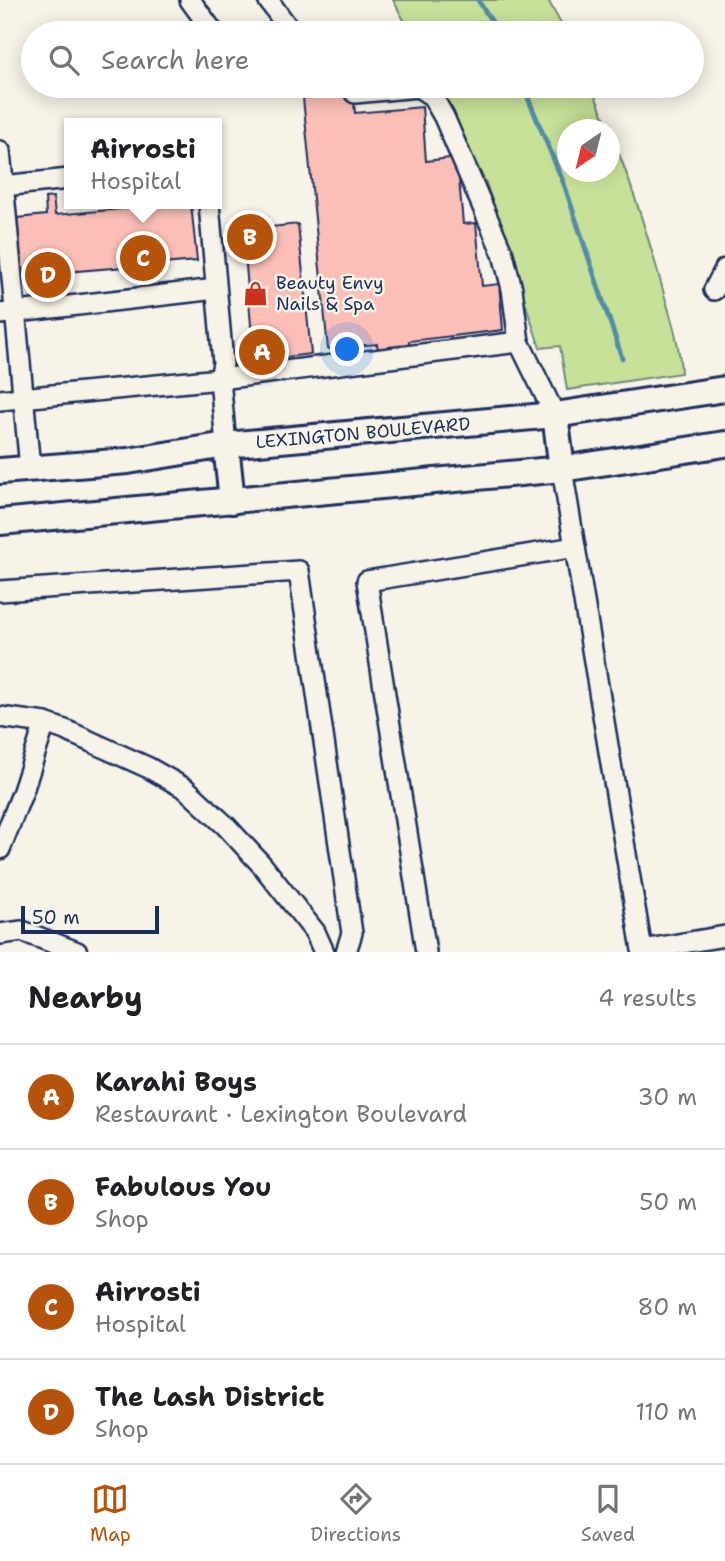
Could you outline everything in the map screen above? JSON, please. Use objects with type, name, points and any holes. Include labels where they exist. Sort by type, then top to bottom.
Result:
[{"type":"main road","name":"LEXINGTON BOULEVARD","points":[[0,471],[128,461],[226,445],[555,415],[725,389]]},
{"type":"main road","points":[[555,415],[562,469]]},
{"type":"main road","points":[[0,522],[562,469],[725,444]]},
{"type":"main road","points":[[226,445],[232,501]]},
{"type":"street","points":[[190,0],[205,21]]},
{"type":"street","points":[[268,0],[283,21]]},
{"type":"street","points":[[433,98],[444,117],[503,254],[512,289],[519,342],[555,415]]},
{"type":"street","points":[[0,150],[8,314],[23,398],[30,468]]},
{"type":"street","points":[[3,186],[64,180]]},
{"type":"street","points":[[209,209],[223,363],[220,379],[226,445]]},
{"type":"street","points":[[714,290],[725,269]]},
{"type":"street","points":[[8,314],[216,289]]},
{"type":"street","points":[[0,400],[220,379],[519,342]]},
{"type":"street","points":[[562,469],[642,950],[725,936]]},
{"type":"street","points":[[426,952],[367,581],[575,547]]},
{"type":"street","points":[[0,591],[299,571],[352,933],[346,952]]},
{"type":"street","points":[[0,717],[45,723],[149,768],[186,789],[226,826],[262,865],[315,932],[324,952]]},
{"type":"street","points":[[0,849],[23,791],[45,723]]},
{"type":"street","points":[[0,934],[22,931],[76,952]]},
{"type":"green space","points":[[393,0],[548,0],[559,21],[404,21]]},
{"type":"green space","points":[[443,98],[596,98],[605,119],[557,119],[557,182],[620,182],[620,157],[633,191],[675,334],[681,373],[567,390],[560,346],[540,348],[486,183]]},
{"type":"building","points":[[303,98],[354,98],[355,113],[422,107],[426,161],[457,157],[463,224],[476,223],[482,286],[499,284],[503,330],[409,341],[410,347],[378,349],[377,344],[328,349]]},
{"type":"building","points":[[53,197],[55,215],[121,209],[192,209],[197,261],[41,274],[42,280],[23,282],[17,218],[46,215],[45,198]]},
{"type":"building","points":[[298,224],[311,354],[254,361],[243,230]]},
{"type":"waterway","points":[[478,0],[491,21]]},
{"type":"waterway","points":[[528,98],[564,184],[622,358]]},
{"type":"place","name":"Fabulous You","points":[[250,237]]},
{"type":"place","name":"Airrosti","points":[[143,258]]},
{"type":"place","name":"The Lash District","points":[[48,275]]},
{"type":"place","name":"Beauty Envy Nails & Spa","points":[[256,293]]},
{"type":"place","name":"Karahi Boys","points":[[262,352]]}]
